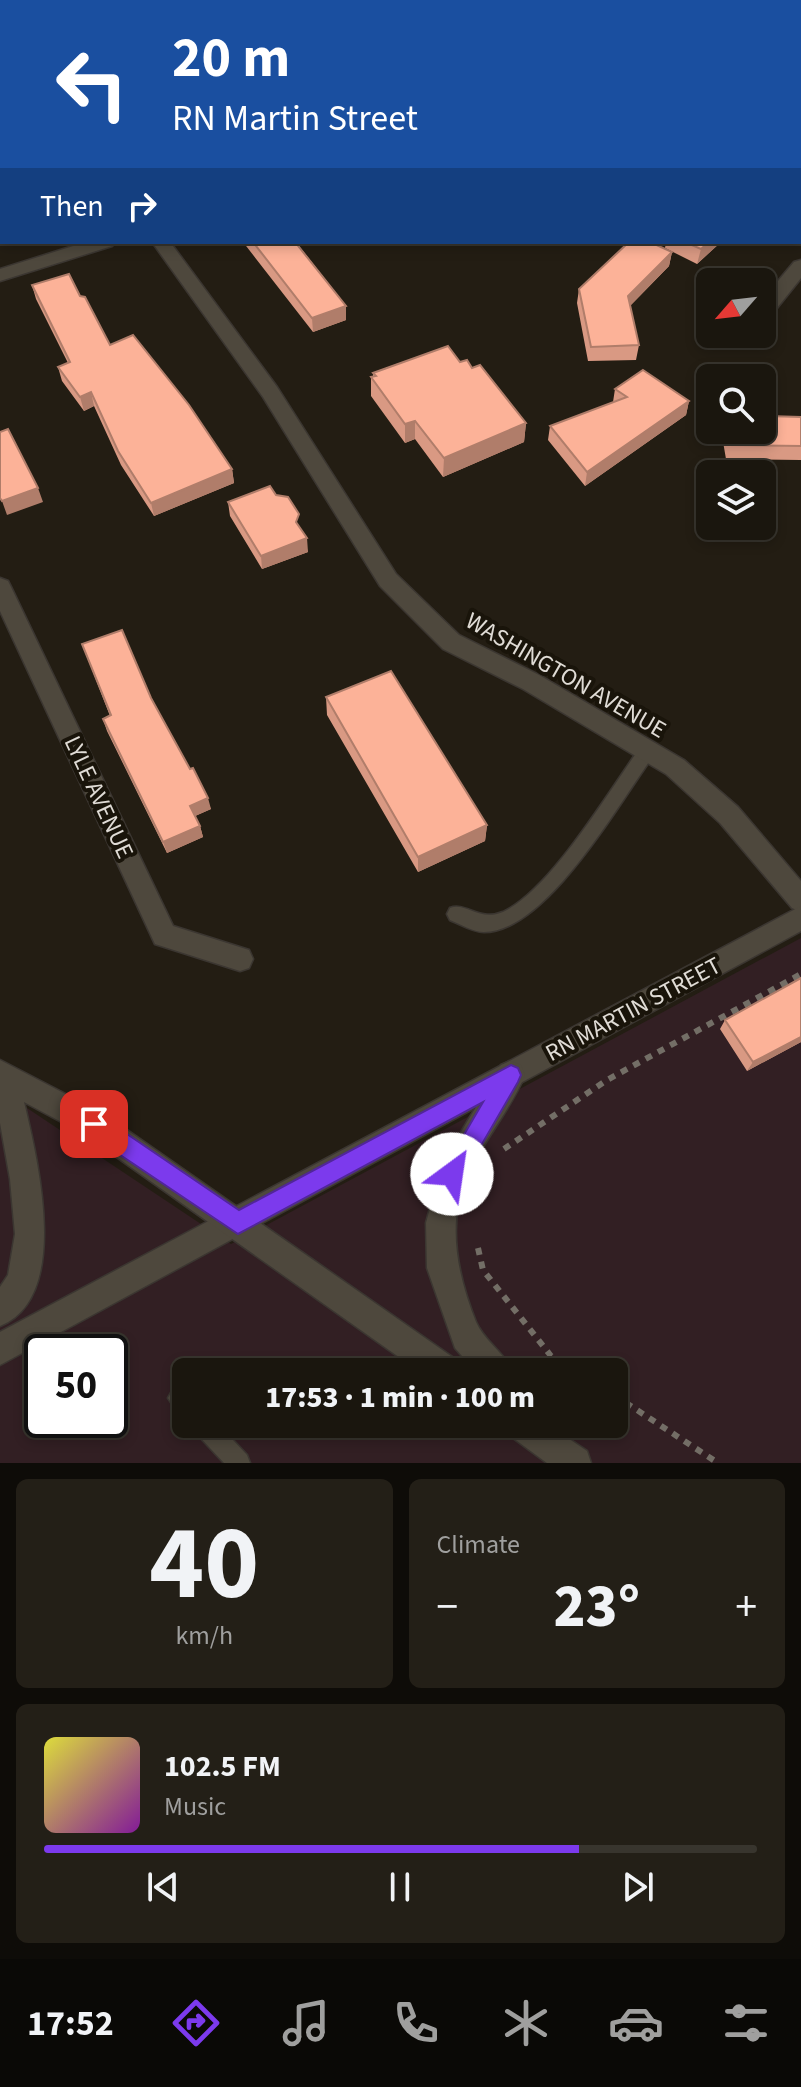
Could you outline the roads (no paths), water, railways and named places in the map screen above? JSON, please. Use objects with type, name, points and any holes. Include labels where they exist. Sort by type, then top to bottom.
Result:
[{"type":"street","points":[[0,275],[100,244]]},
{"type":"street","name":"WASHINGTON AVENUE","points":[[162,244],[270,392],[388,580],[403,596],[451,642],[531,682],[675,767],[729,815],[801,900]]},
{"type":"street","points":[[776,296],[801,266]]},
{"type":"street","name":"LYLE AVENUE","points":[[0,587],[164,935],[240,959]]},
{"type":"street","name":"RN MARTIN STREET","points":[[0,1349],[801,918]]},
{"type":"street","points":[[2,1075],[94,1124],[427,1358]]},
{"type":"street","points":[[0,1311],[22,1280],[29,1237],[29,1198],[2,1075]]},
{"type":"street","points":[[485,1358],[466,1337],[442,1268],[441,1223],[452,1174],[511,1075]]},
{"type":"street","points":[[540,1438],[576,1463]]},
{"type":"street","points":[[555,1438],[576,1463]]},
{"type":"lane","points":[[456,914],[486,924],[518,914],[565,866],[648,750]]},
{"type":"lane","points":[[216,1438],[239,1463]]}]
